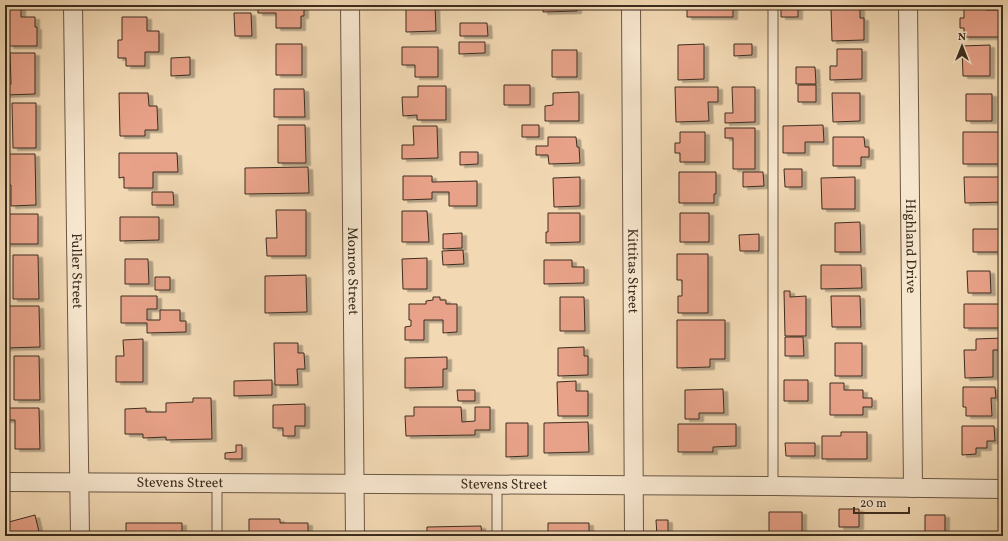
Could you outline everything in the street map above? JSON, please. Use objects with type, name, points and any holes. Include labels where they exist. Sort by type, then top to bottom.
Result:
[{"type":"street","name":"Fuller Street","points":[[73,5],[81,482],[80,536]]},
{"type":"street","name":"Monroe Street","points":[[350,5],[355,536]]},
{"type":"street","name":"Kittitas Street","points":[[631,5],[635,485],[634,536]]},
{"type":"street","name":"Highland Drive","points":[[908,5],[913,488]]},
{"type":"street","name":"Stevens Street","points":[[5,482],[635,485],[1003,489]]},
{"type":"lane","points":[[773,5],[773,486]]},
{"type":"lane","points":[[217,483],[217,536]]},
{"type":"lane","points":[[497,485],[497,536]]},
{"type":"building","points":[[258,5],[304,5],[304,16],[301,16],[301,28],[276,28],[276,13],[258,13]]},
{"type":"building","points":[[406,5],[435,5],[436,31],[406,32]]},
{"type":"building","points":[[543,5],[577,5],[577,11],[543,12]]},
{"type":"building","points":[[687,5],[733,5],[733,17],[687,17]]},
{"type":"building","points":[[781,5],[798,5],[798,17],[781,17]]},
{"type":"building","points":[[5,7],[21,7],[21,17],[35,17],[35,27],[37,27],[37,46],[9,46],[9,34],[6,35]]},
{"type":"building","points":[[860,7],[860,18],[864,18],[864,40],[832,41],[831,8]]},
{"type":"building","points":[[964,8],[986,8],[986,10],[1000,10],[1000,12],[1003,12],[1003,37],[964,37],[964,28],[960,28],[960,18],[964,18]]},
{"type":"building","points":[[234,13],[251,13],[252,36],[235,36]]},
{"type":"building","points":[[122,17],[147,17],[147,31],[159,31],[159,52],[145,52],[145,66],[126,66],[126,58],[118,58],[118,40],[122,40]]},
{"type":"building","points":[[460,23],[487,23],[488,36],[460,36]]},
{"type":"building","points":[[459,42],[485,42],[485,53],[459,54]]},
{"type":"building","points":[[276,44],[302,44],[302,75],[276,75]]},
{"type":"building","points":[[704,44],[704,79],[678,80],[678,45]]},
{"type":"building","points":[[734,44],[752,44],[752,55],[734,56]]},
{"type":"building","points":[[990,45],[990,76],[963,76],[962,46]]},
{"type":"building","points":[[402,47],[438,47],[438,77],[415,77],[415,65],[402,65]]},
{"type":"building","points":[[837,49],[862,49],[862,79],[830,80],[830,66],[837,66]]},
{"type":"building","points":[[552,50],[577,50],[577,77],[552,77]]},
{"type":"building","points":[[10,53],[35,53],[35,94],[5,95],[5,84],[11,84]]},
{"type":"building","points":[[190,57],[190,75],[171,76],[171,58]]},
{"type":"building","points":[[796,67],[815,67],[816,84],[796,84]]},
{"type":"building","points":[[504,85],[530,85],[530,105],[504,105]]},
{"type":"building","points":[[798,85],[816,85],[816,102],[798,102]]},
{"type":"building","points":[[418,86],[446,86],[446,120],[417,120],[417,115],[403,116],[402,97],[418,97]]},
{"type":"building","points":[[675,87],[718,87],[718,102],[708,102],[709,121],[676,122]]},
{"type":"building","points":[[732,87],[755,87],[755,122],[725,123],[725,113],[733,113]]},
{"type":"building","points":[[274,89],[304,89],[305,117],[274,117]]},
{"type":"building","points":[[579,92],[579,121],[545,121],[545,106],[553,105],[553,93]]},
{"type":"building","points":[[119,93],[148,93],[149,106],[157,106],[158,130],[145,130],[145,136],[120,136]]},
{"type":"building","points":[[832,93],[860,93],[860,121],[833,122]]},
{"type":"building","points":[[966,94],[992,94],[992,121],[966,121]]},
{"type":"building","points":[[12,103],[36,103],[36,148],[13,148]]},
{"type":"building","points":[[278,125],[305,125],[306,163],[278,163]]},
{"type":"building","points":[[522,125],[539,125],[539,137],[522,137]]},
{"type":"building","points":[[823,125],[824,142],[805,142],[805,153],[783,153],[783,126]]},
{"type":"building","points":[[413,126],[437,126],[438,158],[402,159],[402,145],[414,145]]},
{"type":"building","points":[[725,128],[755,128],[755,169],[733,169],[733,138],[725,138]]},
{"type":"building","points":[[680,132],[705,132],[705,162],[680,162],[680,153],[675,153],[675,143],[680,143]]},
{"type":"building","points":[[963,132],[1003,132],[1003,164],[963,164]]},
{"type":"building","points":[[548,137],[576,137],[577,147],[579,147],[580,163],[549,164],[548,155],[536,155],[536,146],[548,146]]},
{"type":"building","points":[[833,137],[864,137],[865,147],[869,147],[869,157],[861,157],[861,166],[833,166]]},
{"type":"building","points":[[460,152],[478,152],[478,164],[460,165]]},
{"type":"building","points":[[119,153],[177,153],[178,172],[153,172],[153,188],[124,188],[124,177],[119,178]]},
{"type":"building","points":[[9,154],[35,154],[36,205],[11,206]]},
{"type":"building","points":[[308,167],[309,193],[245,194],[245,168]]},
{"type":"building","points":[[784,169],[802,169],[802,187],[785,187]]},
{"type":"building","points":[[679,172],[716,172],[716,194],[714,194],[714,203],[679,203]]},
{"type":"building","points":[[743,172],[763,172],[764,186],[743,187]]},
{"type":"building","points":[[403,176],[432,176],[432,182],[477,181],[477,206],[449,206],[449,192],[432,192],[432,199],[403,200]]},
{"type":"building","points":[[580,177],[580,206],[554,207],[553,178]]},
{"type":"building","points":[[855,177],[855,209],[822,209],[821,178]]},
{"type":"building","points":[[964,177],[1003,177],[1003,202],[965,203]]},
{"type":"building","points":[[152,192],[173,192],[174,205],[152,205]]},
{"type":"building","points":[[276,210],[306,210],[306,256],[267,256],[266,238],[277,238]]},
{"type":"building","points":[[402,211],[427,211],[429,242],[402,242]]},
{"type":"building","points":[[548,213],[580,213],[580,242],[546,243],[546,232],[548,232]]},
{"type":"building","points":[[680,213],[709,213],[709,242],[680,242]]},
{"type":"building","points":[[5,214],[38,214],[38,244],[6,244]]},
{"type":"building","points":[[120,217],[159,217],[159,240],[120,241]]},
{"type":"building","points":[[860,222],[861,252],[835,252],[835,223]]},
{"type":"building","points":[[973,229],[999,229],[999,243],[1003,243],[1003,252],[973,252]]},
{"type":"building","points":[[462,233],[462,248],[443,249],[443,234]]},
{"type":"building","points":[[759,234],[759,251],[740,251],[739,235]]},
{"type":"building","points":[[463,250],[464,264],[443,265],[442,251]]},
{"type":"building","points":[[677,254],[708,254],[708,313],[678,313],[678,296],[682,296],[682,280],[677,280]]},
{"type":"building","points":[[13,255],[38,255],[39,299],[13,299]]},
{"type":"building","points":[[427,258],[427,289],[403,289],[402,259]]},
{"type":"building","points":[[125,259],[148,259],[149,284],[125,284]]},
{"type":"building","points":[[544,260],[572,260],[572,267],[584,267],[584,283],[544,284]]},
{"type":"building","points":[[821,265],[861,265],[862,288],[821,289]]},
{"type":"building","points":[[967,271],[990,271],[991,293],[968,293]]},
{"type":"building","points":[[306,275],[307,312],[265,313],[265,276]]},
{"type":"building","points":[[155,277],[170,277],[170,290],[155,290]]},
{"type":"building","points":[[784,291],[790,291],[790,297],[806,296],[806,336],[785,336]]},
{"type":"building","points":[[121,296],[157,296],[157,309],[147,309],[147,320],[160,320],[160,310],[180,310],[180,321],[186,321],[186,332],[147,333],[147,323],[121,323]]},
{"type":"building","points":[[831,296],[860,296],[861,327],[832,327]]},
{"type":"building","points":[[433,297],[440,297],[440,300],[446,300],[446,304],[457,304],[457,332],[443,333],[443,320],[424,320],[424,340],[405,340],[405,327],[411,326],[411,320],[409,320],[409,304],[426,304],[426,301],[433,300]]},
{"type":"building","points":[[560,297],[584,297],[585,331],[560,331]]},
{"type":"building","points":[[964,304],[1003,304],[1003,328],[964,328]]},
{"type":"building","points":[[5,306],[39,306],[40,347],[5,348]]},
{"type":"building","points":[[677,320],[725,320],[725,359],[710,359],[710,367],[677,368]]},
{"type":"building","points":[[785,337],[803,337],[804,356],[785,356]]},
{"type":"building","points":[[1003,338],[1003,350],[993,350],[993,377],[965,378],[964,350],[976,350],[976,339]]},
{"type":"building","points":[[143,339],[143,382],[116,382],[116,356],[124,356],[123,340]]},
{"type":"building","points":[[274,343],[298,343],[298,353],[304,353],[305,369],[297,369],[298,385],[275,385]]},
{"type":"building","points":[[835,343],[862,343],[862,376],[835,376]]},
{"type":"building","points":[[584,347],[584,356],[588,356],[588,375],[558,376],[558,348]]},
{"type":"building","points":[[14,356],[39,356],[40,400],[14,400]]},
{"type":"building","points":[[447,357],[447,369],[443,369],[443,387],[405,388],[405,358]]},
{"type":"building","points":[[272,380],[272,395],[234,396],[234,381]]},
{"type":"building","points":[[784,380],[808,380],[808,401],[784,401]]},
{"type":"building","points":[[576,381],[576,391],[588,391],[588,416],[558,416],[557,382]]},
{"type":"building","points":[[830,383],[844,383],[844,390],[863,390],[863,398],[872,398],[872,407],[863,407],[863,415],[830,415]]},
{"type":"building","points":[[963,387],[995,387],[996,398],[991,398],[992,416],[966,416],[966,407],[963,407]]},
{"type":"building","points":[[723,389],[724,413],[699,413],[699,419],[685,419],[685,390]]},
{"type":"building","points":[[457,390],[475,390],[475,401],[458,401]]},
{"type":"building","points":[[193,398],[211,398],[212,439],[166,440],[166,437],[143,438],[143,434],[125,434],[125,409],[146,408],[146,412],[166,412],[166,403],[193,402]]},
{"type":"building","points":[[305,404],[305,426],[295,426],[295,436],[283,436],[283,428],[273,428],[273,405]]},
{"type":"building","points":[[414,407],[461,407],[462,422],[475,421],[475,407],[490,407],[490,430],[475,430],[475,435],[406,436],[405,416],[414,416]]},
{"type":"building","points":[[5,408],[39,408],[40,449],[15,449],[15,420],[5,420]]},
{"type":"building","points":[[588,422],[589,452],[544,453],[544,423]]},
{"type":"building","points":[[506,423],[528,423],[528,456],[506,457]]},
{"type":"building","points":[[678,424],[736,424],[736,446],[713,447],[713,452],[678,452]]},
{"type":"building","points":[[962,426],[994,426],[995,441],[987,441],[987,448],[976,448],[976,454],[962,455]]},
{"type":"building","points":[[841,432],[867,432],[867,459],[822,459],[822,436],[841,436]]},
{"type":"building","points":[[785,443],[815,443],[815,456],[786,456]]},
{"type":"building","points":[[236,445],[242,445],[242,459],[225,459],[225,453],[236,452]]},
{"type":"building","points":[[839,509],[859,509],[859,527],[839,527]]},
{"type":"building","points":[[769,512],[802,512],[802,532],[769,532]]},
{"type":"building","points":[[35,515],[40,536],[5,536],[5,523]]},
{"type":"building","points":[[925,515],[945,515],[945,536],[925,536]]},
{"type":"building","points":[[249,519],[280,519],[280,523],[308,523],[308,536],[249,536]]},
{"type":"building","points":[[656,520],[668,520],[668,536],[657,536]]},
{"type":"building","points":[[126,523],[182,523],[182,536],[126,536]]},
{"type":"building","points":[[548,523],[589,523],[589,536],[548,536]]},
{"type":"building","points":[[481,526],[482,536],[427,536],[427,527]]}]
